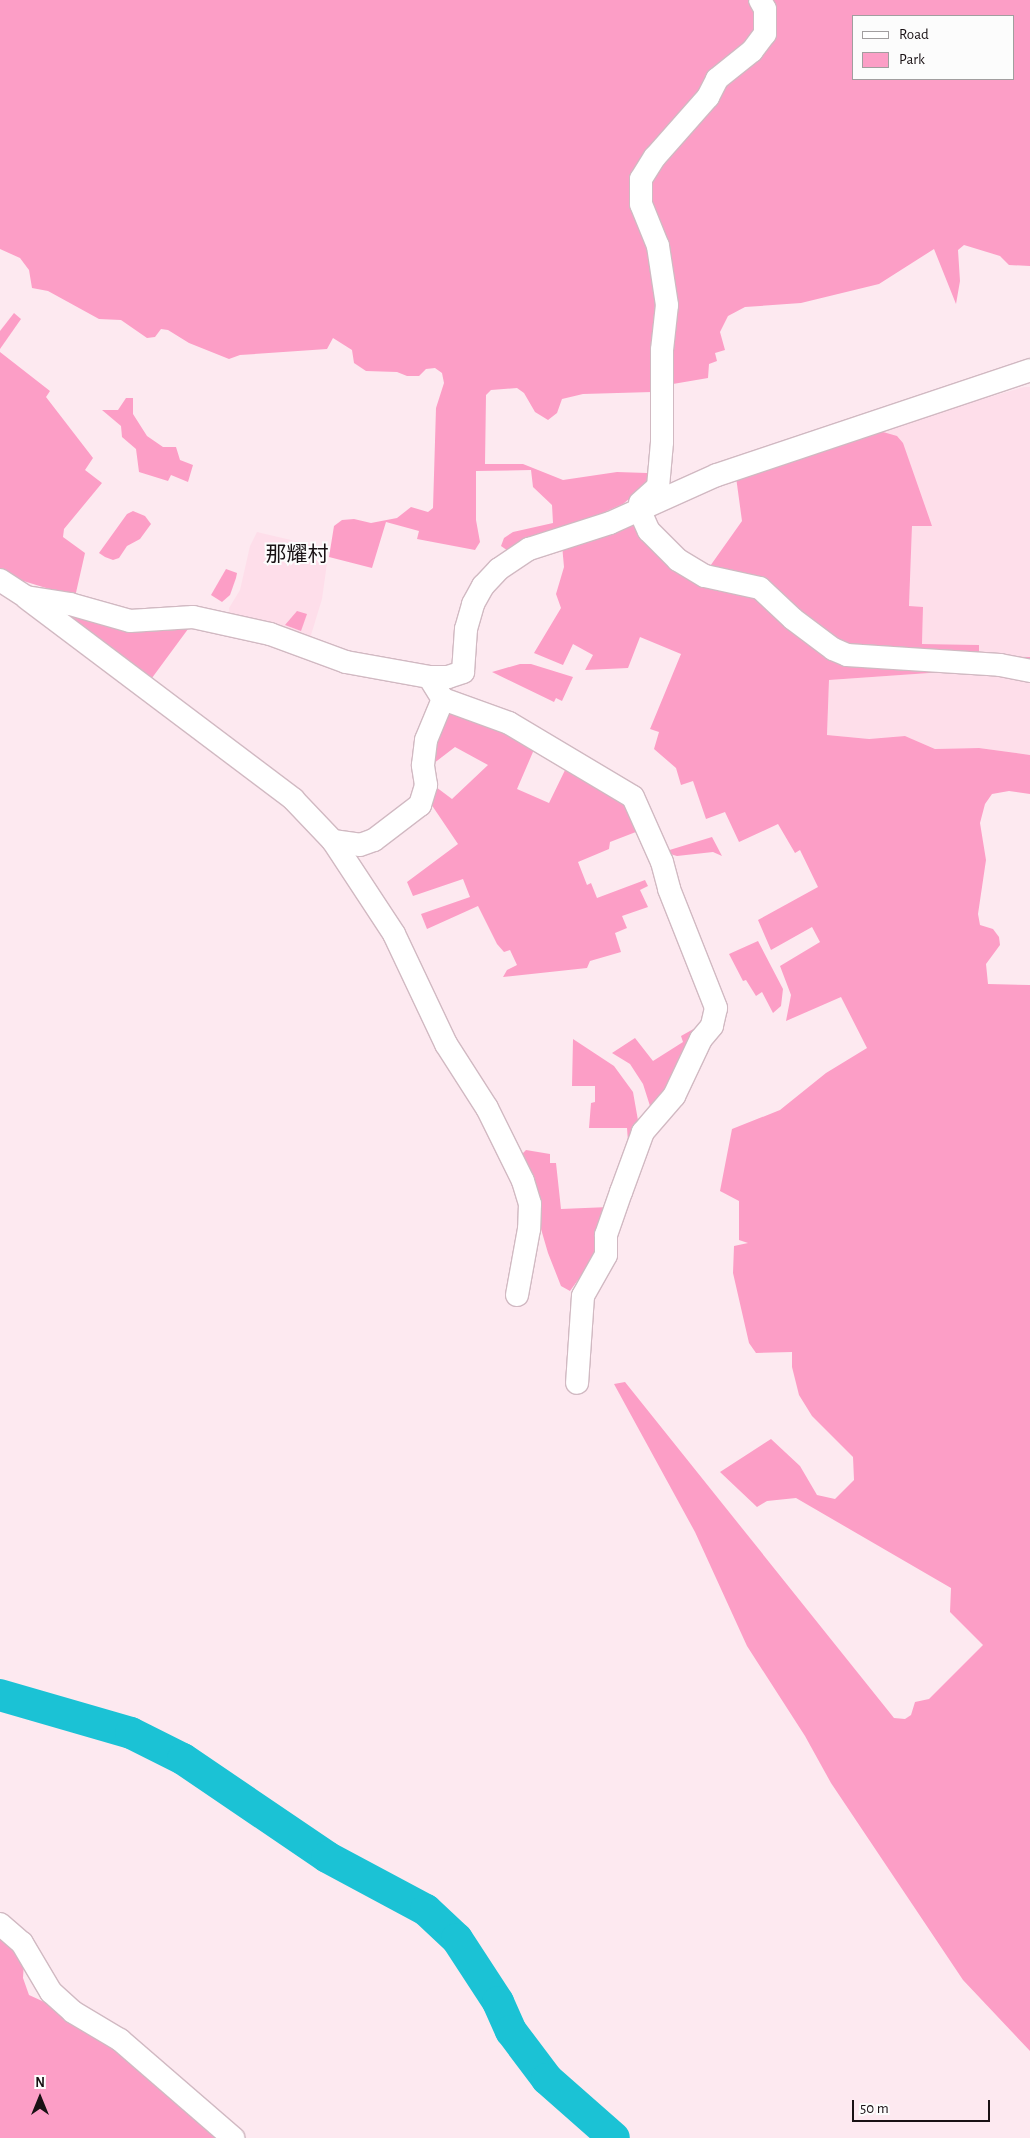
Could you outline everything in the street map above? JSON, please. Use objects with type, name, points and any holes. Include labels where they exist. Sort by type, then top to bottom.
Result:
[{"type":"street","points":[[26,598],[70,604],[130,621],[193,617],[270,634],[346,662],[429,677],[448,677],[463,672],[466,629],[473,604],[499,569],[539,542],[611,517],[645,501],[658,487],[662,442],[662,350],[667,305],[658,246],[641,204],[641,180],[656,157],[708,97],[717,79],[752,51],[765,34],[765,10],[760,0]]},
{"type":"street","points":[[529,549],[610,523],[717,476],[1030,370]]},
{"type":"street","points":[[639,509],[649,531],[678,560],[705,576],[760,588],[793,619],[833,649],[847,655],[986,664],[1030,671]]},
{"type":"street","points":[[0,580],[293,799],[333,841],[394,934],[446,1044],[487,1108],[523,1181],[530,1204],[529,1229],[517,1295]]},
{"type":"street","points":[[429,677],[443,699],[509,723],[633,797],[662,862],[716,1008],[712,1026],[701,1039],[674,1096],[666,1108],[648,1122],[621,1192],[606,1235],[606,1255],[583,1296],[577,1382]]},
{"type":"street","points":[[333,841],[360,845],[374,840],[420,806],[426,785],[423,765],[426,740],[443,699]]},
{"type":"street","points":[[0,1924],[22,1943],[51,1992],[65,2006],[120,2040],[233,2138]]},
{"type":"shaded area","points":[[1024,387],[1030,387],[1030,657],[979,656],[979,645],[922,644],[923,607],[909,607],[912,525],[931,526],[876,430]]},
{"type":"shaded area","points":[[257,532],[329,549],[322,599],[308,645],[230,616],[229,608],[240,590],[250,546]]},
{"type":"shaded area","points":[[958,671],[1030,675],[1030,755],[979,748],[935,749],[905,736],[869,739],[827,735],[829,680]]},
{"type":"green space","points":[[0,0],[756,0],[761,33],[637,177],[660,272],[652,392],[583,394],[562,399],[557,413],[548,420],[535,412],[524,393],[517,388],[491,390],[486,395],[485,464],[523,464],[563,480],[617,472],[647,473],[654,478],[623,504],[511,553],[501,546],[504,538],[513,532],[553,523],[552,505],[533,487],[531,470],[476,471],[476,520],[480,542],[475,550],[417,539],[419,531],[386,522],[372,568],[329,557],[334,526],[342,520],[354,519],[371,523],[397,518],[411,507],[428,512],[433,508],[436,408],[444,383],[442,373],[435,368],[426,369],[419,376],[407,376],[397,372],[366,371],[354,363],[352,350],[333,338],[327,349],[240,355],[229,359],[189,343],[168,330],[161,329],[155,337],[147,338],[121,320],[99,319],[48,291],[32,288],[29,270],[20,258],[0,249]]},
{"type":"green space","points":[[763,0],[1030,0],[1030,266],[1009,265],[1000,256],[964,245],[958,250],[960,281],[956,304],[934,249],[879,284],[801,303],[745,307],[728,316],[720,332],[725,350],[715,353],[717,361],[709,364],[708,378],[667,385],[645,204],[658,160],[754,54]]},
{"type":"green space","points":[[14,313],[21,319],[0,349],[0,331]]},
{"type":"green space","points":[[0,352],[50,391],[46,397],[93,458],[85,470],[102,483],[64,529],[63,537],[85,553],[75,597],[17,579],[0,568]]},
{"type":"green space","points":[[126,398],[133,398],[133,414],[147,436],[163,447],[176,447],[180,460],[193,465],[188,482],[171,475],[168,481],[139,472],[136,449],[122,437],[121,426],[102,410],[118,410]]},
{"type":"green space","points":[[876,430],[897,436],[903,443],[932,526],[912,526],[909,606],[923,607],[922,644],[979,645],[979,656],[1030,657],[1030,667],[849,652],[708,569],[742,521],[736,477]]},
{"type":"green space","points":[[133,511],[145,516],[151,524],[140,539],[127,546],[119,558],[113,560],[99,553],[127,514]]},
{"type":"green space","points":[[632,516],[645,533],[748,587],[828,650],[958,671],[829,680],[827,735],[869,739],[905,736],[935,749],[979,748],[1030,755],[1030,794],[1009,791],[992,794],[985,804],[980,823],[986,860],[978,914],[980,925],[993,929],[999,937],[1000,945],[986,964],[988,984],[1030,985],[1030,2051],[963,1980],[831,1783],[805,1736],[747,1646],[695,1532],[614,1384],[625,1382],[894,1718],[905,1719],[911,1715],[915,1702],[929,1699],[983,1645],[950,1612],[951,1588],[796,1498],[767,1501],[757,1507],[720,1472],[771,1439],[800,1466],[817,1495],[835,1499],[854,1480],[853,1457],[812,1416],[799,1395],[792,1367],[792,1352],[756,1353],[749,1343],[733,1273],[734,1246],[748,1243],[739,1240],[739,1201],[720,1191],[732,1129],[780,1110],[826,1073],[867,1048],[841,997],[786,1021],[791,995],[780,966],[820,942],[812,927],[771,950],[758,920],[818,887],[800,850],[795,853],[778,824],[739,842],[725,812],[706,819],[693,781],[681,785],[676,768],[654,749],[659,732],[650,729],[681,654],[640,637],[628,668],[585,670],[593,655],[573,644],[563,665],[534,653],[561,608],[556,594],[564,567],[562,545]]},
{"type":"green space","points":[[226,569],[237,573],[230,595],[222,602],[211,595]]},
{"type":"green space","points":[[67,610],[191,625],[149,682],[129,660],[65,619]]},
{"type":"green space","points":[[297,611],[307,614],[301,631],[285,625]]},
{"type":"green space","points":[[520,664],[531,664],[573,677],[562,701],[556,698],[554,702],[492,672]]},
{"type":"green space","points":[[457,713],[536,745],[517,789],[549,803],[568,764],[625,798],[641,830],[610,842],[609,849],[578,862],[587,885],[591,883],[597,898],[645,880],[648,886],[640,890],[648,907],[622,916],[627,928],[615,933],[621,952],[590,961],[587,968],[503,977],[507,970],[517,965],[510,950],[504,952],[497,944],[478,906],[427,929],[421,914],[470,897],[463,879],[413,896],[407,882],[458,844],[431,804],[432,784],[452,799],[488,765],[455,747],[429,767],[428,763],[448,714]]},
{"type":"green space","points":[[712,837],[722,856],[713,852],[677,856],[663,852]]},
{"type":"green space","points":[[758,941],[783,989],[781,1006],[773,1013],[762,992],[756,996],[746,980],[743,981],[729,954]]},
{"type":"green space","points":[[706,1022],[655,1109],[650,1106],[643,1084],[630,1064],[612,1053],[635,1038],[653,1061],[683,1042],[681,1036]]},
{"type":"green space","points":[[573,1039],[614,1066],[633,1092],[639,1126],[629,1156],[627,1128],[589,1128],[591,1103],[595,1102],[595,1086],[572,1086]]},
{"type":"green space","points":[[526,1150],[550,1154],[550,1163],[556,1163],[561,1209],[609,1207],[591,1262],[570,1291],[561,1286],[548,1253],[541,1229],[541,1209],[519,1157]]},
{"type":"green space","points":[[0,1938],[11,1944],[24,1961],[23,1978],[29,1995],[53,2006],[110,2045],[164,2089],[192,2117],[220,2138],[0,2138]]},
{"type":"waterway","points":[[0,1695],[131,1733],[183,1759],[327,1857],[426,1910],[457,1939],[498,2002],[511,2031],[547,2079],[614,2138]]},
{"type":"district","name":"那耀村","points":[[297,555]]}]
